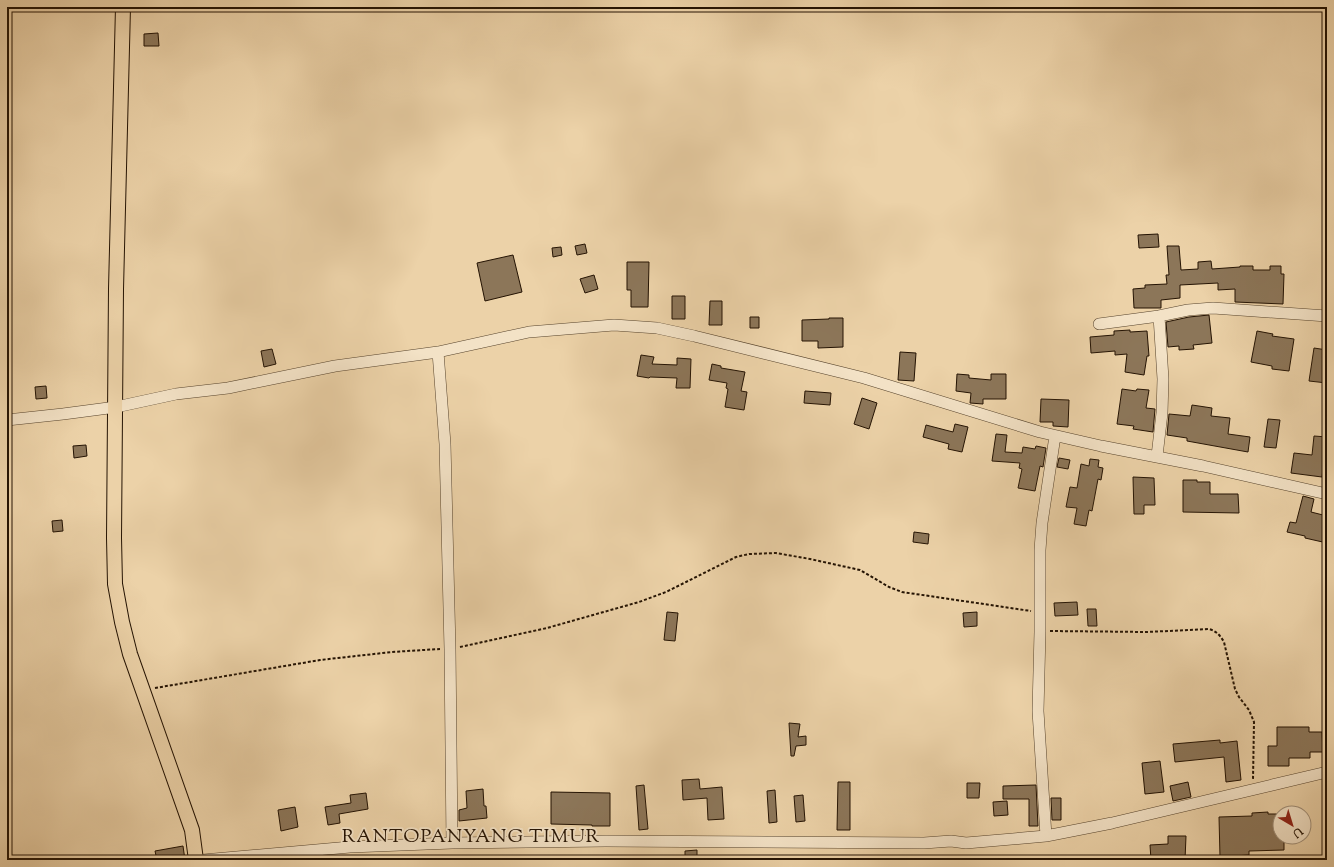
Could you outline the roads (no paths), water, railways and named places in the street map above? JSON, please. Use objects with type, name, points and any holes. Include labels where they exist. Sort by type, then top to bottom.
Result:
[{"type":"main road","points":[[123,7],[116,289],[115,584],[130,654],[192,830],[196,860]]},
{"type":"street","points":[[1099,324],[1159,316],[1188,310],[1213,308],[1327,316]]},
{"type":"street","points":[[1157,456],[1162,413],[1163,379],[1159,316]]},
{"type":"street","points":[[7,420],[116,407],[176,394],[228,388],[335,366],[438,352],[529,332],[614,325],[657,328],[809,364],[864,378],[1040,432],[1101,446],[1157,456],[1327,494]]},
{"type":"street","points":[[438,352],[445,444],[450,649],[452,843]]},
{"type":"street","points":[[1046,836],[1038,711],[1040,550],[1042,523],[1056,436]]},
{"type":"street","points":[[203,860],[350,847],[452,843],[606,841],[924,843],[951,841],[966,843],[1046,836],[1112,823],[1327,772]]},
{"type":"district","name":"RANTOPANYANG TIMUR","points":[[471,837]]}]
